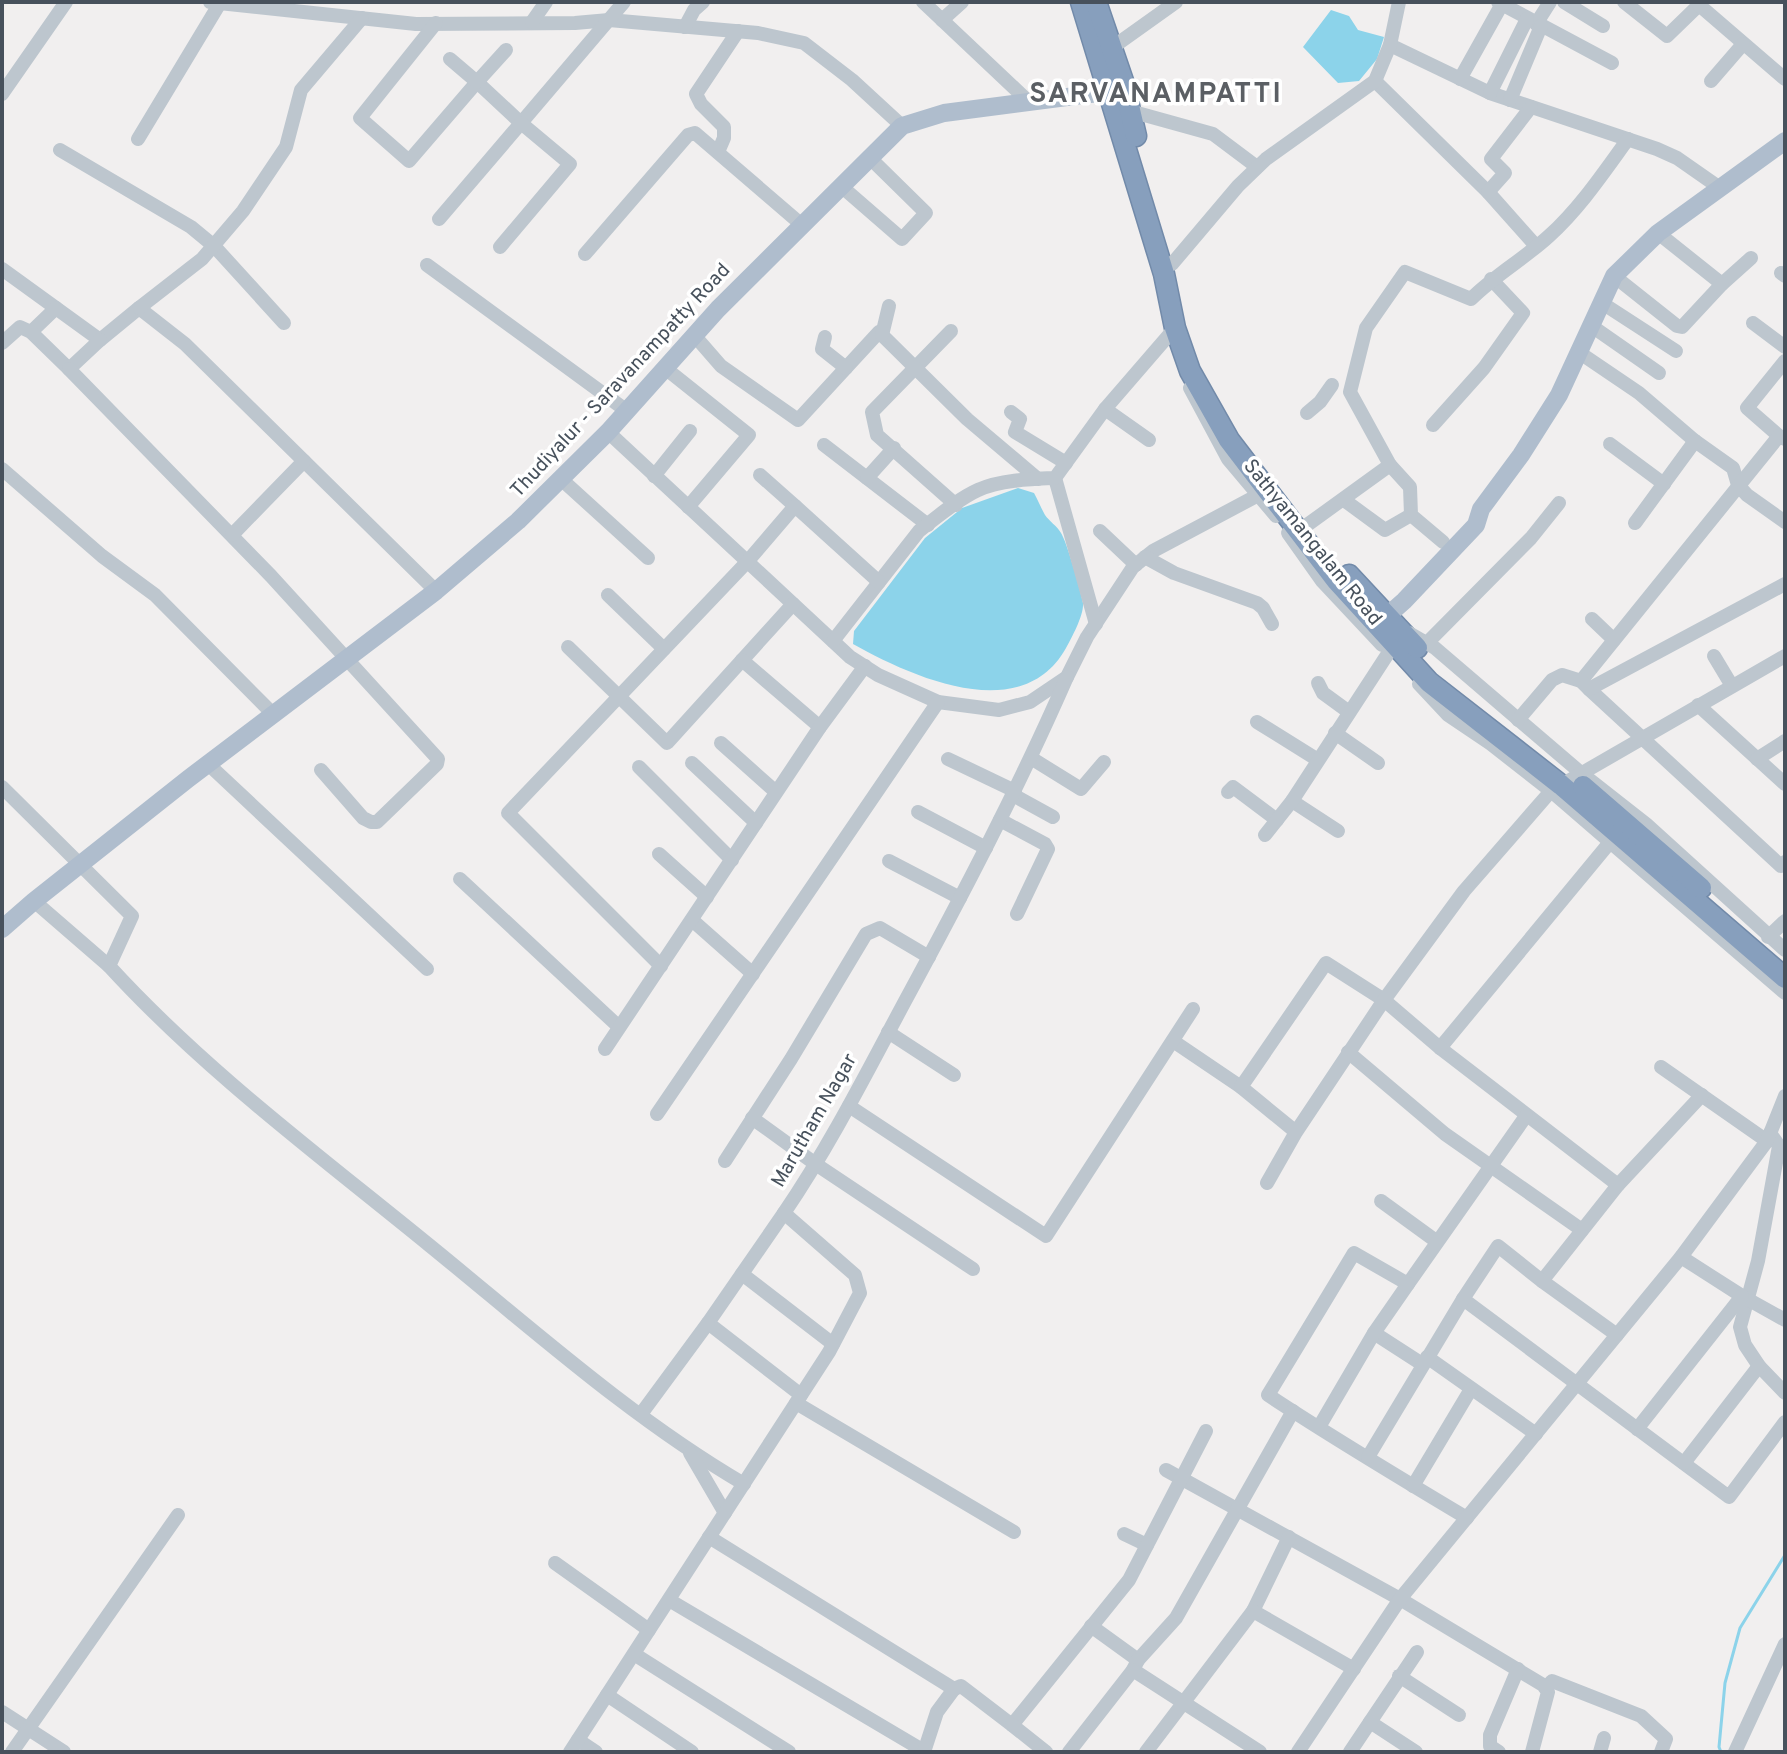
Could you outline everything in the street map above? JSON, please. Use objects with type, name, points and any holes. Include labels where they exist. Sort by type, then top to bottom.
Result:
[{"type":"highway","name":"Sathyamangalam Road","points":[[1081,2],[1117,86],[1164,274],[1171,332],[1229,440],[1263,492],[1336,580],[1381,618],[1429,682],[1567,782],[1785,978]]},
{"type":"highway","points":[[1096,2],[1113,47],[1117,86],[1130,111],[1196,354],[1238,432],[1381,618]]},
{"type":"highway","points":[[1567,782],[1785,962]]},
{"type":"main road","name":"Thudiyalur - Saravanampatty Road","points":[[2,929],[208,764],[436,591],[518,521],[608,432],[694,335],[902,126],[944,113],[1098,93],[1117,86]]},
{"type":"main road","points":[[1381,618],[1476,525],[1481,509],[1559,395],[1614,276],[1658,233],[1720,188],[1781,150]]},
{"type":"main road","points":[[1381,618],[1443,542],[1467,517],[1481,509]]},
{"type":"street","points":[[2,94],[66,2]]},
{"type":"street","points":[[532,22],[546,2]]},
{"type":"street","points":[[439,219],[624,2]]},
{"type":"street","points":[[685,27],[694,10],[703,2]]},
{"type":"street","points":[[923,2],[1028,101]]},
{"type":"street","points":[[942,20],[962,2]]},
{"type":"street","points":[[1113,47],[1176,2]]},
{"type":"street","points":[[1172,264],[1257,167],[1375,81],[1390,45],[1399,2]]},
{"type":"street","points":[[1460,79],[1520,12],[1550,2]]},
{"type":"street","points":[[1564,2],[1603,26]]},
{"type":"street","points":[[1624,2],[1667,36],[1700,4],[1785,79]]},
{"type":"street","points":[[138,139],[215,3],[436,23],[609,20],[738,31],[804,43],[852,80],[902,126]]},
{"type":"street","points":[[1520,12],[1612,63]]},
{"type":"street","points":[[1490,93],[1520,12]]},
{"type":"street","points":[[1510,100],[1520,12]]},
{"type":"street","points":[[69,369],[214,246],[243,211],[286,147],[301,90],[362,18]]},
{"type":"street","points":[[436,23],[360,118],[409,161],[506,50]]},
{"type":"street","points":[[718,152],[724,138],[724,127],[701,104],[696,94],[738,31]]},
{"type":"street","points":[[1711,81],[1743,44]]},
{"type":"street","points":[[1390,45],[1490,93],[1677,158],[1720,188]]},
{"type":"street","points":[[450,59],[570,164],[500,247]]},
{"type":"street","points":[[1375,81],[1488,192],[1536,246]]},
{"type":"street","points":[[1488,192],[1505,173],[1491,159],[1531,107]]},
{"type":"street","points":[[1130,111],[1213,134],[1257,167]]},
{"type":"street","points":[[585,254],[688,135],[695,133],[802,225]]},
{"type":"street","points":[[1350,392],[1366,328],[1405,272],[1471,299],[1491,279],[1549,236],[1590,191],[1628,139]]},
{"type":"street","points":[[60,150],[191,227],[214,246],[284,323]]},
{"type":"street","points":[[841,186],[902,239],[926,213],[870,158]]},
{"type":"street","points":[[1658,233],[1722,284]]},
{"type":"street","points":[[1614,276],[1682,327],[1751,258]]},
{"type":"street","points":[[427,265],[627,411]]},
{"type":"street","points":[[2,269],[100,340]]},
{"type":"street","points":[[1433,425],[1484,368],[1523,313],[1491,279]]},
{"type":"street","points":[[1602,303],[1676,351]]},
{"type":"street","points":[[882,335],[889,306]]},
{"type":"street","points":[[31,332],[56,308]]},
{"type":"street","points":[[139,308],[185,344],[436,591]]},
{"type":"street","points":[[1753,323],[1785,347]]},
{"type":"street","points":[[2,343],[20,327],[31,332],[232,535],[435,753],[437,764],[377,822],[363,818],[321,770]]},
{"type":"street","points":[[1593,327],[1659,373]]},
{"type":"street","points":[[951,331],[872,412],[877,435],[956,505]]},
{"type":"street","points":[[694,335],[721,366],[798,420],[879,332],[967,419],[1038,479]]},
{"type":"street","points":[[1055,478],[1105,409],[1171,332]]},
{"type":"street","points":[[825,337],[822,349],[846,368]]},
{"type":"street","points":[[1580,353],[1639,393],[1695,441],[1733,468],[1738,485],[1747,495],[1785,522]]},
{"type":"street","points":[[1585,685],[1614,640],[1738,485],[1782,437],[1747,408],[1785,361]]},
{"type":"street","points":[[665,368],[749,435],[688,507]]},
{"type":"street","points":[[1307,413],[1320,402],[1328,384],[1350,392],[1390,465],[1410,487],[1411,515],[1443,542]]},
{"type":"street","points":[[1105,409],[1149,440]]},
{"type":"street","points":[[1011,412],[1020,419],[1015,432],[1066,463]]},
{"type":"street","points":[[654,476],[690,431]]},
{"type":"street","points":[[608,432],[833,641],[865,666],[938,702],[999,710],[1030,702],[1067,677],[1096,624],[1141,561],[1263,492],[1322,581],[1448,715],[1491,744],[1646,824],[1785,950]]},
{"type":"street","points":[[1635,523],[1695,441]]},
{"type":"street","points":[[1610,444],[1664,484]]},
{"type":"street","points":[[824,445],[928,525]]},
{"type":"street","points":[[867,478],[894,448]]},
{"type":"street","points":[[232,535],[304,461]]},
{"type":"street","points":[[1307,525],[1390,465]]},
{"type":"street","points":[[3,472],[102,556],[155,595],[273,714]]},
{"type":"street","points":[[760,475],[879,582]]},
{"type":"street","points":[[833,641],[919,531],[978,490],[1055,478]]},
{"type":"street","points":[[1055,478],[1096,624]]},
{"type":"street","points":[[561,479],[648,558]]},
{"type":"street","points":[[1344,500],[1385,530],[1411,515]]},
{"type":"street","points":[[1427,643],[1531,538],[1559,503]]},
{"type":"street","points":[[661,966],[508,813],[747,562],[795,506]]},
{"type":"street","points":[[1100,531],[1141,561],[1257,603],[1272,624]]},
{"type":"street","points":[[1585,685],[1785,584]]},
{"type":"street","points":[[608,595],[664,649]]},
{"type":"street","points":[[568,647],[667,743],[793,604]]},
{"type":"street","points":[[1381,618],[1427,643],[1518,720],[1611,841],[1785,993]]},
{"type":"street","points":[[1592,619],[1614,640]]},
{"type":"street","points":[[1265,835],[1292,801],[1389,652]]},
{"type":"street","points":[[1714,656],[1732,686]]},
{"type":"street","points":[[1267,1183],[1348,1052],[1464,891],[1567,782],[1785,656]]},
{"type":"street","points":[[742,660],[820,727]]},
{"type":"street","points":[[605,1049],[820,727],[865,666]]},
{"type":"street","points":[[1518,720],[1552,680],[1562,675],[1585,685],[1641,739],[1784,865]]},
{"type":"street","name":"Marutham Nagar","points":[[574,1746],[833,1344],[860,1293],[855,1275],[784,1213],[817,1165],[929,957],[1014,793],[1067,677]]},
{"type":"street","points":[[1318,683],[1323,693],[1349,712]]},
{"type":"street","points":[[657,1114],[938,702]]},
{"type":"street","points":[[1698,705],[1785,784]]},
{"type":"street","points":[[1257,722],[1318,760]]},
{"type":"street","points":[[1335,733],[1378,763]]},
{"type":"street","points":[[1757,759],[1785,741]]},
{"type":"street","points":[[721,743],[776,792]]},
{"type":"street","points":[[1031,758],[1081,789],[1104,762]]},
{"type":"street","points":[[948,759],[1053,817]]},
{"type":"street","points":[[692,763],[756,823]]},
{"type":"street","points":[[208,764],[427,969]]},
{"type":"street","points":[[639,767],[732,860]]},
{"type":"street","points":[[2,787],[132,916],[109,966]]},
{"type":"street","points":[[1228,792],[1233,787],[1277,820]]},
{"type":"street","points":[[1292,801],[1338,831]]},
{"type":"street","points":[[918,812],[986,848]]},
{"type":"street","points":[[1000,820],[1045,844],[1048,849],[1017,914]]},
{"type":"street","points":[[1440,1048],[1611,841]]},
{"type":"street","points":[[659,854],[707,897]]},
{"type":"street","points":[[889,861],[960,898]]},
{"type":"street","points":[[460,879],[619,1027]]},
{"type":"street","points":[[34,901],[109,966],[151,1011],[260,1107],[641,1414],[690,1452],[744,1484]]},
{"type":"street","points":[[692,920],[753,974]]},
{"type":"street","points":[[1768,937],[1785,921]]},
{"type":"street","points":[[725,1161],[866,934],[880,928],[929,957]]},
{"type":"street","points":[[1241,1087],[1326,963],[1384,1000],[1526,1116],[1618,1185]]},
{"type":"street","points":[[849,1106],[1046,1236],[1193,1009]]},
{"type":"street","points":[[888,1032],[954,1075]]},
{"type":"street","points":[[1173,1041],[1241,1087],[1296,1132]]},
{"type":"street","points":[[1348,1052],[1445,1134],[1582,1230]]},
{"type":"street","points":[[1661,1067],[1779,1146],[1758,1261],[1744,1297],[1740,1327],[1745,1345],[1759,1366],[1785,1393]]},
{"type":"street","points":[[1542,1281],[1618,1185],[1702,1095]]},
{"type":"street","points":[[1298,1752],[1400,1599],[1681,1257],[1769,1137],[1785,1096]]},
{"type":"street","points":[[1319,1427],[1374,1333],[1526,1116]]},
{"type":"street","points":[[752,1118],[973,1269]]},
{"type":"street","points":[[1381,1201],[1436,1241]]},
{"type":"street","points":[[641,1414],[784,1213]]},
{"type":"street","points":[[1368,1457],[1498,1246],[1617,1335]]},
{"type":"street","points":[[1408,1284],[1354,1253],[1268,1395],[1467,1518]]},
{"type":"street","points":[[1681,1257],[1785,1320]]},
{"type":"street","points":[[742,1274],[833,1344]]},
{"type":"street","points":[[1637,1429],[1744,1297]]},
{"type":"street","points":[[1463,1299],[1729,1497],[1785,1422]]},
{"type":"street","points":[[708,1323],[798,1399],[1014,1532]]},
{"type":"street","points":[[1374,1333],[1471,1389],[1536,1434]]},
{"type":"street","points":[[1684,1463],[1759,1366]]},
{"type":"street","points":[[1413,1486],[1471,1389]]},
{"type":"street","points":[[1069,1752],[1176,1618],[1293,1411]]},
{"type":"street","points":[[1012,1725],[1129,1580],[1206,1431]]},
{"type":"street","points":[[690,1452],[725,1513]]},
{"type":"street","points":[[1166,1470],[1400,1599],[1546,1688],[1548,1692],[1532,1752]]},
{"type":"street","points":[[12,1752],[178,1515]]},
{"type":"street","points":[[1124,1534],[1147,1545]]},
{"type":"street","points":[[709,1537],[954,1689]]},
{"type":"street","points":[[1146,1752],[1253,1611],[1289,1537]]},
{"type":"street","points":[[555,1563],[649,1630]]},
{"type":"street","points":[[669,1600],[924,1751],[937,1712],[954,1689],[961,1686],[1046,1752]]},
{"type":"street","points":[[1253,1611],[1354,1669]]},
{"type":"street","points":[[1091,1626],[1184,1702],[1260,1752]]},
{"type":"street","points":[[1735,1752],[1785,1644]]},
{"type":"street","points":[[1350,1752],[1417,1652]]},
{"type":"street","points":[[634,1654],[789,1752]]},
{"type":"street","points":[[1499,1752],[1490,1746],[1490,1735],[1518,1669]]},
{"type":"street","points":[[1399,1676],[1459,1715]]},
{"type":"street","points":[[1546,1688],[1552,1681],[1641,1716],[1666,1739],[1661,1752]]},
{"type":"street","points":[[607,1695],[692,1752]]},
{"type":"street","points":[[2,1712],[64,1752]]},
{"type":"street","points":[[1370,1722],[1416,1752]]},
{"type":"street","points":[[574,1746],[596,1752]]},
{"type":"water","points":[[1331,10],[1349,16],[1358,30],[1384,37],[1377,59],[1359,81],[1338,83],[1303,47]]},
{"type":"water","points":[[1018,488],[1034,493],[1045,515],[1061,533],[1083,603],[1080,620],[1066,648],[1047,672],[1022,685],[995,690],[965,688],[905,670],[853,644],[854,631],[925,538],[962,508]]},
{"type":"waterway","points":[[1721,1752],[1725,1683],[1740,1628],[1785,1555]]},
{"type":"district","name":"SARVANAMPATTI","points":[[1156,95]]}]
